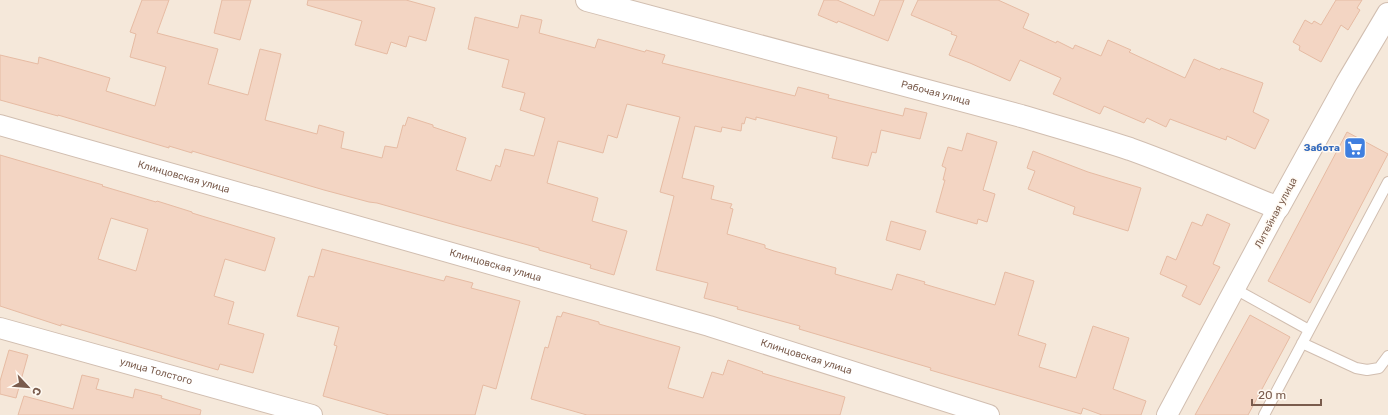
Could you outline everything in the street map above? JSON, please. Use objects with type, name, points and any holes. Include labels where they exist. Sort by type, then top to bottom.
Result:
[{"type":"street","name":"Рабочая улица","points":[[587,0],[1081,133],[1179,168],[1278,208]]},
{"type":"street","name":"Литейная улица","points":[[1167,415],[1278,208],[1347,83],[1388,14]]},
{"type":"street","name":"Клинцовская улица","points":[[0,125],[709,326],[989,415]]},
{"type":"street","name":"улица Толстого","points":[[0,328],[312,415]]},
{"type":"lane","points":[[1264,415],[1388,182]]},
{"type":"lane","points":[[1235,289],[1309,330]]},
{"type":"lane","points":[[1302,343],[1356,368],[1367,370],[1379,368],[1388,356]]},
{"type":"shaded area","points":[[0,0],[1388,0],[1388,415],[0,415]]},
{"type":"building","points":[[142,0],[169,0],[157,33],[218,49],[208,84],[248,95],[260,49],[281,54],[265,120],[317,134],[319,125],[344,132],[341,148],[382,158],[385,146],[397,148],[403,125],[405,126],[408,117],[466,138],[456,170],[491,181],[496,165],[500,167],[505,149],[534,156],[545,118],[520,110],[525,93],[502,87],[509,60],[468,49],[475,17],[518,28],[521,15],[542,20],[539,33],[595,48],[598,39],[645,52],[646,50],[665,55],[662,63],[795,96],[798,87],[829,95],[828,98],[903,116],[905,108],[927,113],[920,139],[881,130],[876,153],[872,152],[868,166],[832,158],[837,137],[756,117],[756,120],[746,117],[744,124],[742,123],[741,131],[722,127],[721,132],[695,126],[682,178],[714,186],[711,199],[732,204],[730,208],[733,209],[727,234],[765,245],[765,248],[774,251],[836,268],[835,274],[892,290],[897,274],[925,282],[924,284],[995,305],[1005,272],[1034,281],[1018,335],[1046,344],[1039,367],[1076,378],[1093,326],[1129,338],[1113,389],[1146,401],[1141,415],[1102,415],[1083,408],[1081,414],[930,370],[931,368],[799,329],[800,326],[737,309],[738,307],[704,298],[708,283],[656,270],[674,196],[660,192],[680,117],[627,104],[617,138],[608,135],[603,153],[558,141],[547,183],[598,198],[592,221],[627,231],[614,275],[590,268],[591,265],[539,250],[539,248],[377,203],[324,190],[192,151],[192,153],[169,146],[169,148],[58,115],[0,100],[0,55],[38,64],[39,57],[110,78],[106,91],[155,106],[166,67],[130,57],[136,34],[130,32]]},
{"type":"building","points":[[222,0],[251,0],[240,40],[214,33]]},
{"type":"building","points":[[308,0],[406,0],[435,8],[426,41],[409,36],[406,47],[391,42],[387,54],[355,45],[362,21],[307,5]]},
{"type":"building","points":[[824,0],[837,0],[874,16],[880,0],[904,0],[888,41],[838,21],[837,23],[818,15]]},
{"type":"building","points":[[918,0],[998,0],[1029,14],[1023,28],[1056,43],[1057,41],[1073,49],[1075,45],[1101,56],[1108,40],[1131,50],[1129,52],[1185,78],[1194,59],[1220,70],[1221,68],[1263,83],[1253,112],[1269,120],[1255,149],[1227,136],[1226,140],[1170,119],[1166,127],[1147,118],[1144,123],[1104,106],[1100,114],[1053,94],[1061,78],[1020,60],[1010,81],[949,55],[957,36],[951,34],[952,32],[911,15]]},
{"type":"building","points":[[1336,0],[1362,0],[1357,8],[1360,10],[1348,30],[1341,25],[1321,62],[1299,50],[1300,46],[1293,42],[1305,20],[1312,24],[1314,21],[1321,25]]},
{"type":"building","points":[[1347,132],[1388,154],[1310,303],[1268,281]]},
{"type":"building","points":[[967,133],[997,142],[983,190],[995,194],[987,222],[978,219],[977,224],[936,212],[945,180],[943,180],[946,168],[942,166],[948,147],[962,151]]},
{"type":"building","points":[[1033,151],[1088,172],[1141,188],[1128,231],[1073,214],[1075,207],[1028,189],[1035,171],[1027,168]]},
{"type":"building","points":[[0,155],[156,202],[157,201],[275,238],[265,271],[225,259],[214,296],[234,302],[228,324],[264,334],[253,373],[220,364],[218,370],[61,324],[61,326],[0,306]],"holes":[[[111,218],[148,229],[136,271],[98,259]]]},
{"type":"building","points":[[1207,214],[1230,224],[1213,264],[1220,267],[1200,305],[1182,296],[1187,286],[1160,274],[1167,256],[1176,260],[1192,222],[1202,226]]},
{"type":"building","points":[[891,221],[926,231],[920,250],[886,240]]},
{"type":"building","points":[[322,249],[444,281],[446,276],[473,283],[471,288],[520,301],[496,389],[483,385],[475,415],[389,415],[323,396],[337,346],[334,345],[339,327],[297,316],[309,276],[314,277]]},
{"type":"building","points":[[563,312],[680,347],[668,388],[703,398],[712,372],[723,375],[728,360],[763,372],[762,373],[845,397],[840,415],[587,415],[531,399],[545,347],[548,348],[557,316],[561,317]]},
{"type":"building","points":[[1250,315],[1290,337],[1248,415],[1195,415]]},
{"type":"building","points":[[9,350],[28,355],[16,398],[0,394],[0,381]]},
{"type":"building","points":[[82,375],[99,379],[96,389],[133,398],[135,389],[162,396],[161,398],[201,410],[200,415],[18,415],[24,396],[73,409]]},
{"type":"place","name":"Забота","points":[[1355,148]]}]
